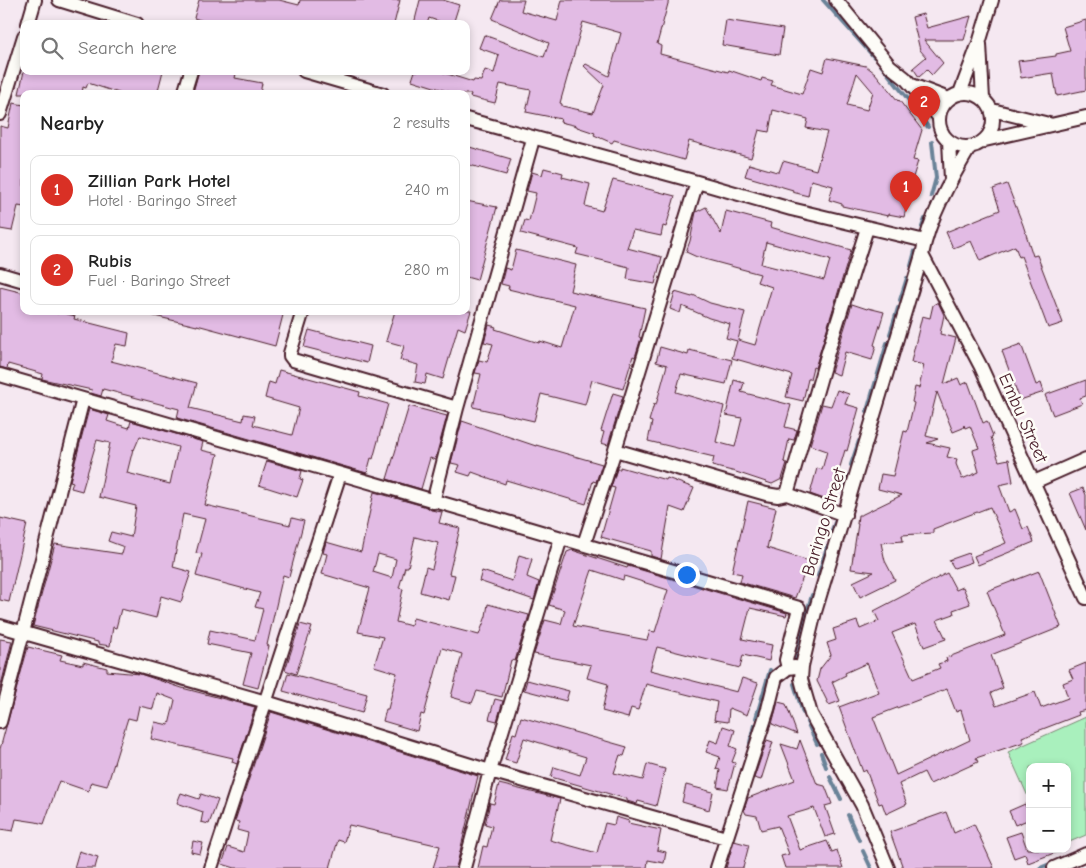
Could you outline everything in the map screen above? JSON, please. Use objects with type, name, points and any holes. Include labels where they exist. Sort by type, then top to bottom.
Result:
[{"type":"street","points":[[29,20],[35,0]]},
{"type":"street","points":[[59,0],[125,20]]},
{"type":"street","points":[[836,0],[890,66],[910,84],[939,117]]},
{"type":"street","points":[[992,0],[980,40],[955,96],[941,110],[939,117],[941,130],[949,141],[956,145],[970,147],[985,140],[1086,117]]},
{"type":"street","points":[[980,40],[983,99]]},
{"type":"street","points":[[0,114],[20,49]]},
{"type":"street","points":[[185,90],[190,75]]},
{"type":"street","points":[[316,75],[362,90]]},
{"type":"street","points":[[910,84],[955,96],[972,93],[983,99],[992,110],[993,126],[985,140]]},
{"type":"street","points":[[992,110],[1054,125]]},
{"type":"street","points":[[470,120],[791,209],[925,241]]},
{"type":"street","points":[[433,502],[457,408],[534,138]]},
{"type":"street","name":"Baringo Street","points":[[949,141],[951,179]]},
{"type":"street","name":"Baringo Street","points":[[888,868],[862,805],[811,714],[801,680],[802,666],[815,612],[925,241],[951,179],[970,147]]},
{"type":"street","points":[[584,544],[616,450],[697,182]]},
{"type":"street","points":[[787,494],[828,352],[867,228]]},
{"type":"street","name":"Embu Street","points":[[922,255],[981,366],[1086,598]]},
{"type":"street","points":[[0,274],[20,281]]},
{"type":"street","points":[[302,315],[290,354],[294,360],[457,408]]},
{"type":"street","points":[[0,375],[799,608],[786,660],[788,668]]},
{"type":"street","points":[[0,722],[84,399]]},
{"type":"street","points":[[616,450],[766,494],[778,496],[787,494],[845,515]]},
{"type":"street","points":[[1034,482],[1086,459]]},
{"type":"street","points":[[212,868],[340,474]]},
{"type":"street","points":[[464,868],[490,771],[561,538]]},
{"type":"street","points":[[0,626],[266,702],[490,771],[726,838]]},
{"type":"street","points":[[717,868],[768,709],[776,676],[788,668],[802,666]]},
{"type":"street","points":[[1054,868],[1086,854]]},
{"type":"green space","points":[[1086,717],[1086,835],[1071,841],[1071,763],[1026,763],[1026,792],[1008,752]]},
{"type":"building","points":[[199,0],[279,0],[299,5],[300,0],[400,0],[395,20],[200,20],[194,18]]},
{"type":"building","points":[[420,0],[443,0],[459,5],[454,20],[435,20],[429,18],[428,20],[415,20]]},
{"type":"building","points":[[500,0],[524,0],[521,11],[557,21],[562,0],[669,0],[657,44],[661,46],[660,54],[728,72],[729,70],[761,81],[762,78],[773,81],[771,85],[802,94],[811,68],[823,72],[827,58],[866,66],[875,73],[899,100],[922,130],[913,160],[918,161],[906,200],[908,200],[904,217],[888,214],[888,216],[842,206],[842,204],[829,200],[833,186],[811,180],[808,196],[745,176],[749,164],[779,172],[783,161],[816,170],[827,132],[806,128],[808,119],[773,110],[769,132],[759,130],[751,158],[689,141],[684,160],[614,140],[612,143],[594,135],[595,133],[560,122],[561,119],[526,112],[531,90],[500,84],[495,103],[470,97],[470,90],[443,90],[412,80],[414,75],[451,75],[473,82],[474,80],[481,81],[485,70],[494,73],[499,55],[479,48],[484,35],[544,57],[549,43],[492,19]],"holes":[[[583,22],[621,33],[609,76],[586,64],[584,66],[604,85],[593,113],[562,106],[560,103]],[[857,73],[873,92],[867,110],[847,105]]]},
{"type":"building","points":[[923,14],[927,28],[971,16],[964,40],[924,40],[943,63],[932,75],[927,70],[919,77],[913,68],[926,57],[920,50],[912,17]]},
{"type":"building","points":[[726,20],[783,29],[779,55],[722,45]]},
{"type":"building","points":[[1086,20],[1086,90],[1057,96],[1053,73],[1021,78],[1018,61],[1056,56],[1056,54],[1070,51],[1063,27]]},
{"type":"building","points":[[23,75],[162,75],[158,90],[110,90],[88,83],[83,90],[20,90],[19,94]]},
{"type":"building","points":[[198,75],[236,75],[235,78],[262,83],[261,90],[194,90]]},
{"type":"building","points":[[13,103],[20,104],[20,206],[18,206],[12,231],[0,229],[0,126],[8,128]]},
{"type":"building","points":[[470,147],[511,159],[506,175],[470,165]]},
{"type":"building","points":[[544,168],[563,173],[562,177],[590,184],[585,206],[602,211],[613,180],[675,196],[666,227],[663,226],[661,236],[633,230],[627,248],[662,257],[655,284],[627,279],[629,267],[576,254],[578,248],[521,233],[525,220],[529,221],[536,193],[527,191],[532,172],[542,175]]},
{"type":"building","points":[[1007,184],[1033,256],[1037,255],[1063,323],[1048,328],[1021,256],[1019,257],[1015,246],[980,261],[971,241],[953,248],[946,232],[1000,210],[993,189]]},
{"type":"building","points":[[470,202],[497,207],[477,280],[470,278]]},
{"type":"building","points":[[706,207],[721,234],[726,211],[771,223],[770,227],[851,250],[815,368],[813,367],[810,379],[808,379],[803,401],[786,397],[792,375],[732,358],[737,341],[726,338],[730,324],[709,318],[682,306],[680,313],[670,309],[675,292],[692,297],[693,295],[710,303],[745,312],[738,340],[755,345],[772,287],[757,282],[760,274],[697,257],[686,252],[696,212]],"holes":[[[766,242],[830,260],[824,280],[761,264]]]},
{"type":"building","points":[[516,250],[576,265],[570,291],[645,308],[639,337],[641,338],[635,357],[633,356],[623,389],[592,380],[585,405],[541,394],[534,421],[473,407],[481,374],[475,373],[479,360],[487,362],[493,344],[484,342],[489,325],[496,327],[495,329],[539,343],[540,341],[562,348],[575,305],[508,289],[509,286],[501,284],[505,268],[511,270]]},
{"type":"building","points":[[0,287],[20,292],[20,315],[71,315],[75,316],[74,319],[129,333],[127,346],[116,344],[111,361],[197,383],[190,408],[243,421],[244,414],[255,416],[253,425],[292,435],[299,408],[265,398],[269,382],[275,384],[279,370],[360,392],[359,396],[388,404],[373,459],[371,458],[367,473],[177,418],[179,409],[103,389],[101,396],[91,393],[92,390],[42,379],[43,374],[8,364],[7,369],[0,367]]},
{"type":"building","points":[[938,302],[944,315],[940,334],[956,338],[944,384],[958,378],[961,385],[968,382],[983,423],[987,421],[993,436],[991,437],[999,461],[1009,459],[1013,482],[999,485],[1009,512],[1015,509],[1023,529],[1028,527],[1034,542],[978,565],[974,556],[1006,543],[990,507],[933,529],[933,533],[902,535],[903,541],[881,543],[885,561],[895,580],[860,597],[853,582],[874,572],[851,569],[858,515],[902,495],[878,489],[881,474],[893,476],[904,431],[907,432],[914,403],[912,402],[915,387],[919,388],[924,365],[911,362],[922,316],[930,318],[933,305]],"holes":[[[937,392],[953,432],[963,428],[964,425],[965,428],[970,426],[979,448],[973,450],[979,472],[962,479],[956,464],[957,459],[947,457],[950,448],[927,443],[938,439],[926,436]]]},
{"type":"building","points":[[852,304],[884,312],[874,345],[876,346],[872,360],[845,352],[839,375],[831,372]]},
{"type":"building","points":[[150,315],[283,315],[275,346]]},
{"type":"building","points":[[394,315],[470,315],[465,330],[458,327],[443,379],[427,374],[425,384],[415,382],[418,365],[400,360],[404,346],[386,341]]},
{"type":"building","points":[[309,330],[371,346],[367,363],[304,347]]},
{"type":"building","points":[[1021,344],[1036,385],[1041,383],[1044,392],[1020,400],[1002,351]]},
{"type":"building","points":[[660,347],[688,355],[689,350],[732,360],[726,384],[681,374],[676,392],[724,406],[716,442],[735,447],[742,418],[726,415],[734,380],[744,383],[741,392],[791,405],[785,427],[797,430],[794,440],[789,439],[784,462],[787,463],[782,479],[772,484],[712,466],[714,457],[648,441],[652,422],[649,421],[654,404],[656,405],[667,365],[656,362]]},
{"type":"building","points":[[1086,380],[1086,396],[1080,398],[1082,404],[1053,415],[1045,395]]},
{"type":"building","points":[[837,390],[849,394],[845,404],[859,408],[830,501],[810,494],[817,468],[822,470],[827,451],[810,445],[822,404],[831,406]]},
{"type":"building","points":[[613,393],[623,396],[608,445],[601,443],[604,432],[601,431]]},
{"type":"building","points":[[409,406],[447,416],[435,460],[430,458],[421,489],[387,479]]},
{"type":"building","points":[[89,409],[109,415],[107,421],[129,428],[131,421],[203,442],[201,450],[218,454],[205,505],[290,525],[292,518],[304,521],[289,577],[283,575],[267,645],[269,646],[258,688],[243,684],[251,653],[207,644],[210,630],[255,640],[263,609],[255,607],[260,593],[196,576],[202,554],[196,553],[205,519],[183,514],[173,567],[191,572],[181,602],[161,596],[156,618],[121,609],[116,628],[113,627],[110,646],[33,626],[55,544],[122,554],[124,547],[108,541],[111,532],[131,537],[136,506],[99,497],[110,443],[97,440],[82,491],[71,488],[73,482],[70,481]],"holes":[[[140,436],[178,447],[170,484],[127,473],[133,449]]]},
{"type":"building","points":[[462,421],[536,446],[602,464],[596,482],[593,481],[586,504],[506,480],[505,484],[472,472],[470,476],[457,472],[460,465],[451,463]]},
{"type":"building","points":[[267,461],[302,471],[300,479],[303,480],[297,497],[259,485]]},
{"type":"building","points":[[620,467],[666,480],[667,478],[694,488],[684,512],[670,507],[661,559],[651,556],[651,551],[601,537],[615,488],[611,487],[617,469],[620,469]]},
{"type":"building","points":[[1083,488],[1086,495],[1086,530],[1070,493]]},
{"type":"building","points":[[374,492],[442,512],[439,523],[460,528],[449,574],[455,575],[449,600],[420,592],[426,567],[432,569],[438,543],[415,537],[408,567],[405,567],[399,588],[403,589],[396,622],[411,626],[413,618],[479,635],[488,604],[529,615],[515,661],[511,660],[502,697],[477,691],[472,703],[451,697],[462,654],[442,648],[424,715],[421,714],[417,731],[383,721],[397,673],[374,666],[383,637],[358,632],[370,588],[322,574],[327,554],[323,553],[326,542],[361,552]],"holes":[[[378,554],[396,559],[392,578],[373,572]]]},
{"type":"building","points":[[748,501],[776,508],[767,548],[809,561],[795,598],[740,582],[742,574],[732,572]]},
{"type":"building","points":[[0,518],[27,524],[9,602],[0,600]]},
{"type":"building","points":[[572,550],[627,568],[628,566],[787,613],[786,616],[750,608],[742,639],[772,645],[769,661],[743,655],[740,668],[657,647],[650,670],[737,692],[742,678],[758,683],[747,715],[729,708],[728,722],[714,720],[717,702],[646,684],[638,710],[631,708],[628,718],[602,711],[608,684],[587,678],[591,665],[534,654],[545,620],[561,624],[565,610],[549,605],[567,552]],"holes":[[[592,570],[623,580],[624,576],[668,590],[655,632],[650,631],[647,640],[573,626]]]},
{"type":"building","points":[[969,553],[972,562],[954,568],[949,560]]},
{"type":"building","points":[[519,555],[532,559],[527,577],[539,582],[534,600],[479,581],[482,571],[512,581]]},
{"type":"building","points":[[1039,571],[1061,627],[991,655],[1003,688],[991,693],[996,706],[1035,692],[1041,708],[1068,698],[1063,683],[1073,679],[1069,670],[1086,663],[1086,710],[1078,712],[1079,715],[1022,737],[1024,742],[976,758],[978,762],[930,784],[924,772],[899,784],[907,804],[886,814],[882,803],[879,804],[866,770],[863,772],[839,707],[879,692],[867,663],[845,673],[846,675],[832,682],[840,701],[829,705],[817,681],[820,669],[831,655],[827,643],[836,640],[833,629],[857,621],[860,629],[879,621],[874,611],[947,573],[956,590],[963,587],[970,604],[953,610],[954,614],[937,620],[946,639],[924,647],[915,624],[892,633],[913,679],[940,668],[938,664],[947,661],[946,658],[1005,635],[987,591]],"holes":[[[947,689],[956,712],[961,710],[970,740],[896,775],[873,717]]]},
{"type":"building","points":[[300,624],[312,627],[296,674],[285,670]]},
{"type":"building","points":[[0,639],[12,641],[0,689]]},
{"type":"building","points":[[28,647],[62,655],[60,660],[83,665],[83,662],[107,668],[107,671],[140,674],[182,688],[255,707],[237,764],[232,762],[233,758],[151,739],[155,722],[169,725],[175,700],[157,693],[153,709],[139,706],[136,720],[128,718],[107,786],[91,782],[88,791],[59,781],[44,824],[16,819],[13,831],[0,829],[0,749]]},
{"type":"building","points":[[288,673],[367,694],[362,713],[283,691]]},
{"type":"building","points":[[527,680],[569,691],[566,701],[524,690]]},
{"type":"building","points":[[495,699],[503,701],[497,721],[489,719]]},
{"type":"building","points":[[778,702],[786,704],[797,734],[772,724]]},
{"type":"building","points":[[271,712],[478,776],[456,868],[433,868],[440,846],[349,825],[344,842],[338,840],[330,868],[235,868],[222,864],[228,847],[244,852],[248,833],[237,830],[239,822],[235,821]]},
{"type":"building","points":[[521,717],[627,747],[624,756],[620,755],[614,773],[643,780],[647,764],[665,769],[656,806],[638,801],[637,804],[627,801],[627,799],[551,777],[554,767],[580,775],[586,757],[524,738],[516,763],[505,760],[513,733],[516,734]]},
{"type":"building","points":[[723,726],[735,730],[730,746],[737,749],[732,762],[735,763],[728,789],[717,787],[720,770],[716,769],[720,757],[706,752],[710,740],[718,743]]},
{"type":"building","points":[[767,740],[773,742],[761,780],[754,778]]},
{"type":"building","points":[[800,740],[817,784],[825,786],[832,804],[825,806],[835,834],[825,837],[814,808],[787,816],[800,850],[827,841],[832,852],[837,850],[843,868],[785,868],[781,856],[789,854],[778,826],[761,830],[757,816],[746,814],[744,810],[748,798],[795,780],[781,744],[797,749]]},
{"type":"building","points":[[499,784],[560,799],[550,840],[597,853],[605,823],[614,825],[616,817],[629,821],[628,823],[661,830],[657,850],[666,852],[664,863],[648,860],[647,868],[478,868],[483,846],[487,847],[492,826],[485,824],[490,803],[494,804]]},
{"type":"building","points":[[686,785],[713,792],[709,810],[682,802]]},
{"type":"building","points":[[181,793],[199,799],[201,794],[218,800],[209,824],[201,822],[203,812],[177,803]]},
{"type":"building","points":[[1025,804],[1026,821],[1015,825],[1009,811]]},
{"type":"building","points":[[946,812],[954,833],[974,824],[994,868],[903,868],[890,832]]},
{"type":"building","points":[[1021,832],[1026,846],[1026,853],[1054,853],[1028,863],[1025,854],[1014,858],[1006,837]]},
{"type":"building","points":[[193,841],[203,843],[200,854],[191,852]]},
{"type":"building","points":[[734,841],[749,845],[743,868],[726,868]]},
{"type":"building","points":[[79,851],[98,857],[95,868],[74,868]]},
{"type":"waterway","points":[[823,0],[874,57]]},
{"type":"waterway","points":[[881,65],[928,127]]},
{"type":"waterway","points":[[931,196],[936,178],[932,142]]},
{"type":"waterway","points":[[922,227],[925,219]]},
{"type":"waterway","points":[[911,266],[915,251]]},
{"type":"waterway","points":[[900,300],[907,278]]},
{"type":"waterway","points":[[890,334],[898,308]]},
{"type":"waterway","points":[[867,411],[887,343]]},
{"type":"waterway","points":[[851,465],[859,441]]},
{"type":"waterway","points":[[845,490],[849,475]]},
{"type":"waterway","points":[[830,535],[836,520]]},
{"type":"waterway","points":[[818,576],[827,547]]},
{"type":"waterway","points":[[794,664],[796,648],[812,595]]},
{"type":"waterway","points":[[756,718],[770,670]]},
{"type":"waterway","points":[[794,684],[803,713]]},
{"type":"waterway","points":[[807,722],[817,744]]},
{"type":"waterway","points":[[750,743],[754,725]]},
{"type":"waterway","points":[[821,753],[826,767]]},
{"type":"waterway","points":[[830,777],[841,799]]},
{"type":"waterway","points":[[848,815],[859,840]]},
{"type":"waterway","points":[[863,851],[871,868]]},
{"type":"waterway","points":[[1040,868],[1052,863]]},
{"type":"place","name":"Rubis","points":[[924,127]]},
{"type":"place","name":"Zillian Park Hotel","points":[[906,212]]}]
